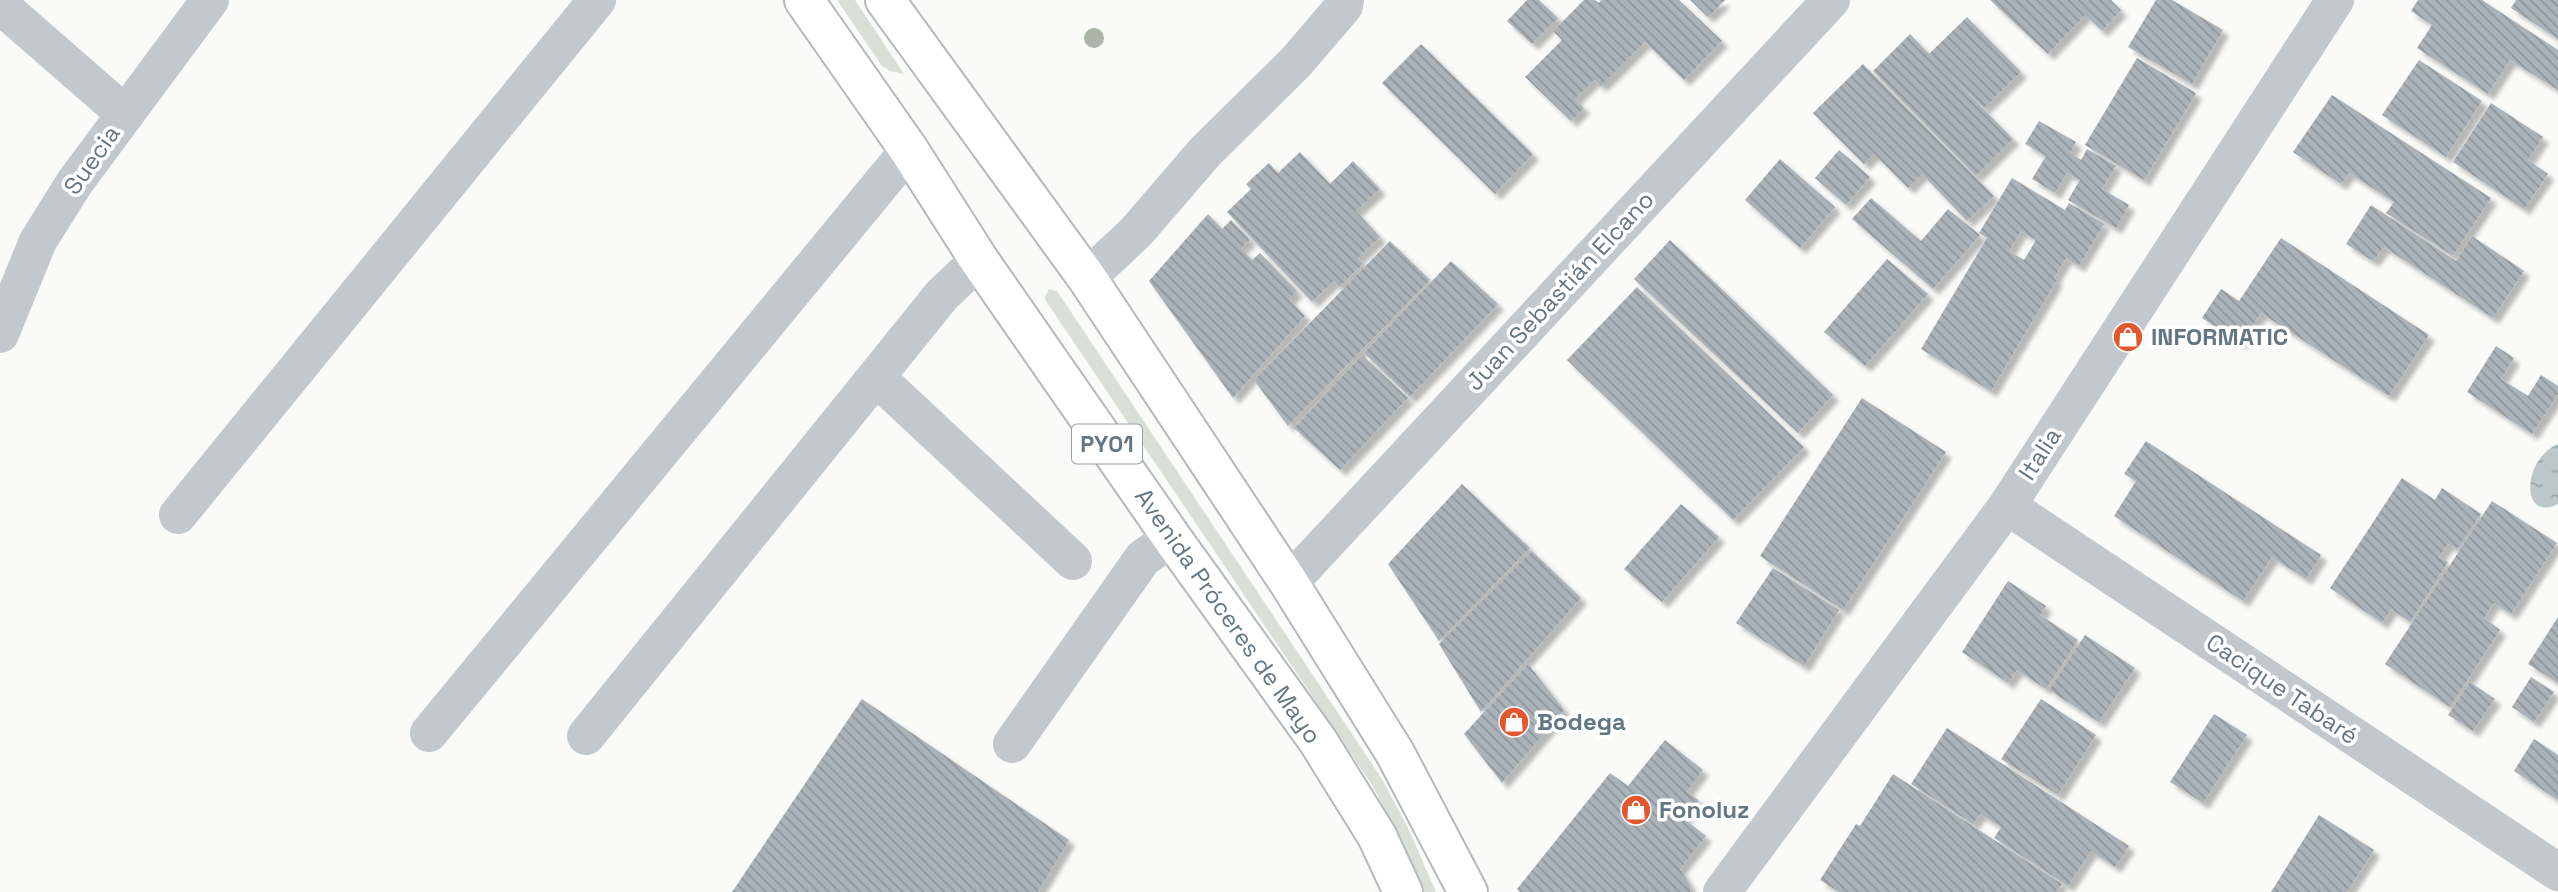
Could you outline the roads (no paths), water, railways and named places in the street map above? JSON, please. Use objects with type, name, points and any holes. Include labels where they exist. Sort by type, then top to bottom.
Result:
[{"type":"highway","name":"Avenida Próceres de Mayo","points":[[804,0],[909,150],[979,260],[1172,538],[1318,741],[1377,836],[1403,892]]},
{"type":"highway","name":"PY01","points":[[885,0],[1087,278],[1289,583],[1395,753],[1468,892]]},
{"type":"street","name":"Suecia","points":[[0,334],[38,241],[75,182],[210,0]]},
{"type":"street","points":[[178,515],[597,0]]},
{"type":"street","points":[[1087,278],[1136,232],[1205,152],[1296,62],[1344,6],[1345,0]]},
{"type":"street","name":"Juan Sebastián Elcano","points":[[1289,583],[1831,0]]},
{"type":"street","name":"Italia","points":[[1722,892],[2007,506],[2335,0]]},
{"type":"street","points":[[0,5],[125,114]]},
{"type":"street","points":[[429,733],[909,150]]},
{"type":"street","points":[[586,736],[942,295],[979,260]]},
{"type":"street","points":[[877,378],[1073,561]]},
{"type":"street","name":"Cacique Tabaré","points":[[2007,506],[2558,872]]},
{"type":"street","points":[[1012,744],[1143,558],[1172,538]]},
{"type":"water","points":[[2558,444],[2558,504],[2546,508],[2537,505],[2532,498],[2532,475],[2546,452]]},
{"type":"place","name":"INFORMATIC","points":[[2128,337]]},
{"type":"place","name":"Bodega","points":[[1514,722]]},
{"type":"place","name":"Fonoluz","points":[[1636,810]]}]
